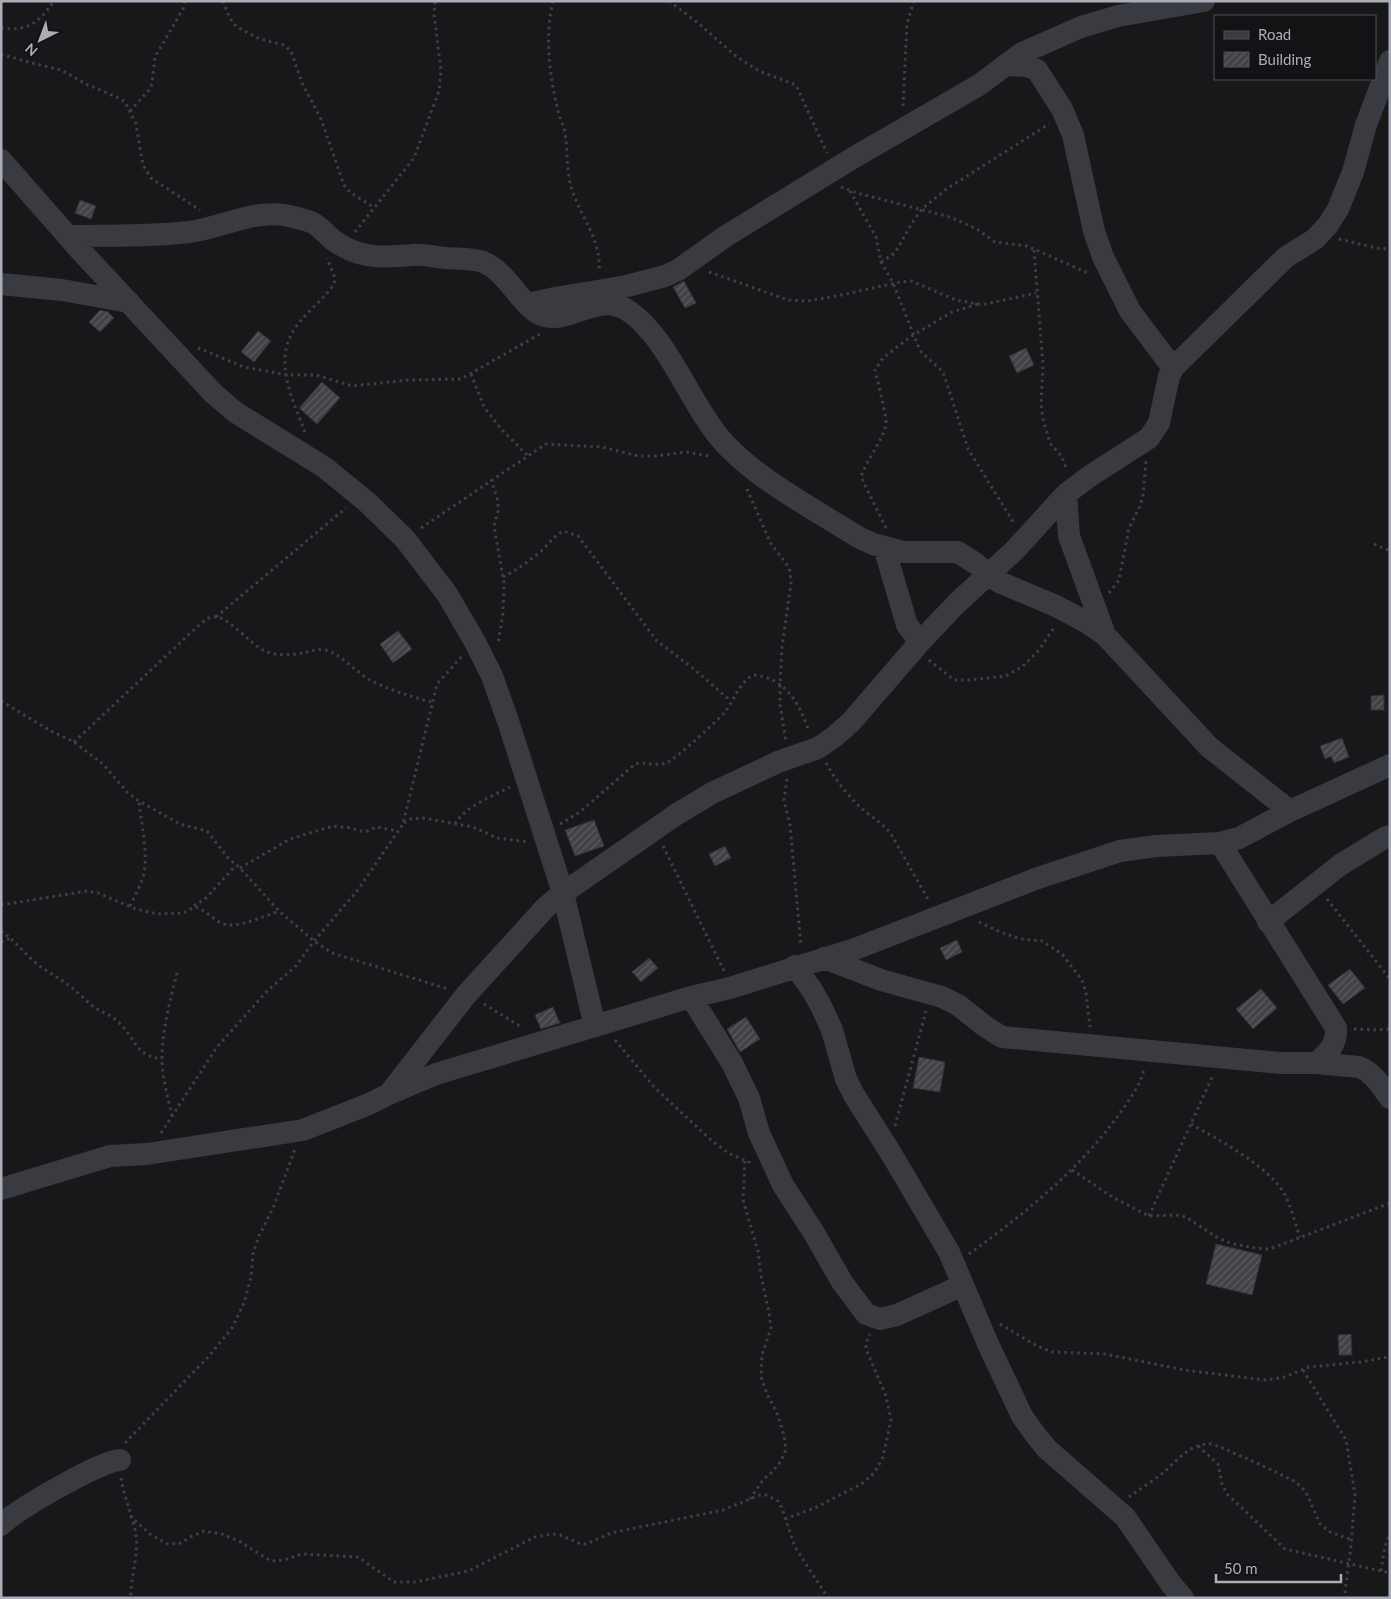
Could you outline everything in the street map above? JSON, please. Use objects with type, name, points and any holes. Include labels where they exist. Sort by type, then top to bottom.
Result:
[{"type":"street","points":[[528,304],[627,286],[665,276],[688,263],[726,236],[831,172],[979,85],[1022,53],[1082,27],[1118,16],[1204,1]]},
{"type":"street","points":[[389,1094],[466,995],[546,907],[563,893],[677,814],[712,793],[801,754],[834,737],[851,722],[957,603],[1024,541],[1070,491],[1149,438],[1160,423],[1173,368],[1286,257],[1321,233],[1334,216],[1353,172],[1366,125],[1390,61]]},
{"type":"street","points":[[1006,65],[1027,66],[1037,70],[1064,115],[1073,135],[1094,231],[1103,257],[1130,311],[1173,368]]},
{"type":"street","points":[[1,160],[68,236],[223,402],[314,461],[360,496],[405,538],[446,594],[475,642],[489,671],[508,721],[563,893],[598,1025]]},
{"type":"street","points":[[68,236],[158,235],[214,228],[264,214],[282,215],[313,223],[335,240],[367,255],[415,255],[464,258],[484,262],[509,282],[539,314],[547,317],[562,316],[586,307],[606,304],[621,306],[631,313],[656,340],[709,424],[730,449],[767,479],[858,537],[887,540],[903,552],[958,552],[998,582],[1045,601],[1086,622],[1105,635],[1209,747],[1290,811]]},
{"type":"street","points":[[1,284],[62,290],[129,302]]},
{"type":"street","points":[[1070,491],[1069,536],[1105,635]]},
{"type":"street","points":[[887,540],[907,624],[918,645]]},
{"type":"street","points":[[1,1189],[110,1156],[147,1154],[298,1131],[369,1104],[436,1074],[856,949],[1054,872],[1120,851],[1156,846],[1220,843],[1239,838],[1290,811],[1390,765]]},
{"type":"street","points":[[1268,922],[1353,856],[1386,837],[1390,837]]},
{"type":"street","points":[[1220,843],[1268,922],[1331,1017],[1336,1028],[1334,1044],[1329,1052],[1316,1063]]},
{"type":"street","points":[[824,958],[881,980],[942,997],[958,1005],[986,1028],[1002,1037],[1280,1063],[1348,1065],[1366,1069],[1390,1098]]},
{"type":"street","points":[[798,965],[832,1030],[846,1079],[949,1252],[1022,1416],[1047,1449],[1125,1517],[1171,1584],[1183,1598]]},
{"type":"street","points":[[691,997],[732,1063],[749,1098],[759,1133],[782,1185],[814,1233],[842,1282],[866,1314],[880,1319],[897,1315],[963,1285]]},
{"type":"street","points":[[2,1523],[87,1472],[114,1460],[120,1460]]},
{"type":"path","points":[[1,28],[22,28],[34,24],[54,1]]},
{"type":"path","points":[[130,111],[149,90],[152,84],[155,56],[183,9],[185,1]]},
{"type":"path","points":[[223,1],[228,14],[237,27],[260,39],[284,45],[291,51],[302,83],[321,118],[344,185],[351,193],[375,208]]},
{"type":"path","points":[[314,461],[287,385],[287,375],[283,361],[286,349],[293,330],[334,284],[335,278],[327,255],[335,240],[375,208],[414,158],[439,91],[441,71],[434,14],[435,1]]},
{"type":"path","points":[[553,1],[550,16],[549,54],[553,86],[565,135],[568,178],[597,248],[600,263],[598,279],[601,290]]},
{"type":"path","points":[[668,1],[698,23],[737,57],[759,71],[796,85],[838,185],[850,191],[950,217],[970,225],[995,242],[1027,246],[1092,275]]},
{"type":"path","points":[[902,129],[907,23],[914,1]]},
{"type":"path","points":[[1,54],[32,64],[61,70],[88,86],[125,102],[136,124],[143,165],[151,178],[201,211],[214,228]]},
{"type":"path","points":[[881,262],[895,253],[922,209],[945,190],[1064,115]]},
{"type":"path","points":[[850,191],[876,237],[881,262],[893,283],[922,353],[943,372],[968,449],[1024,541]]},
{"type":"path","points":[[1321,233],[1390,250]]},
{"type":"path","points":[[1034,250],[1042,365],[1041,404],[1043,419],[1050,442],[1062,456],[1070,491]]},
{"type":"path","points":[[688,263],[750,288],[788,300],[808,301],[893,283],[911,282],[956,300],[978,304],[1036,293]]},
{"type":"path","points":[[887,540],[880,517],[861,477],[864,467],[887,422],[875,370],[883,358],[914,335],[952,312],[978,304]]},
{"type":"path","points":[[168,345],[193,346],[207,350],[244,367],[287,375],[316,375],[352,386],[409,380],[461,379],[537,337],[562,316]]},
{"type":"path","points":[[471,374],[484,407],[502,430],[527,455]]},
{"type":"path","points":[[1096,611],[1118,580],[1129,528],[1140,506],[1143,495],[1149,438]]},
{"type":"path","points":[[405,538],[546,444],[602,447],[638,456],[687,452],[712,457]]},
{"type":"path","points":[[489,671],[499,640],[503,614],[503,577],[494,526],[498,511],[498,501],[491,480]]},
{"type":"path","points":[[744,480],[771,544],[790,571],[791,583],[782,647],[780,684],[780,705],[786,738],[784,750],[801,754],[836,779],[860,807],[885,826],[944,914],[979,922],[1021,939],[1042,942],[1062,954],[1082,980],[1086,993],[1093,1046]]},
{"type":"path","points":[[216,617],[360,496]]},
{"type":"path","points":[[503,577],[523,566],[563,531],[578,536],[657,641],[694,669],[731,701]]},
{"type":"path","points":[[1374,544],[1390,551]]},
{"type":"path","points":[[918,645],[954,680],[1006,676],[1023,666],[1039,650],[1065,611]]},
{"type":"path","points":[[74,742],[198,626],[209,618],[216,617],[226,621],[264,652],[281,655],[326,650],[340,657],[369,679],[400,693],[431,702]]},
{"type":"path","points":[[403,824],[431,702],[437,684],[475,642]]},
{"type":"path","points":[[147,1154],[217,1047],[268,990],[296,966],[314,940],[357,891],[403,824],[411,819],[423,818],[474,827],[496,838],[547,839],[635,764],[641,762],[658,765],[673,760],[724,712],[741,686],[753,675],[762,676],[780,684],[787,690],[797,702],[806,722],[801,754],[788,774],[784,800],[790,825],[798,965]]},
{"type":"path","points":[[1,701],[74,742],[103,764],[128,793],[138,801],[180,824],[207,831],[228,858],[238,866],[279,911],[336,956],[378,967],[466,995],[498,1011],[541,1043]]},
{"type":"path","points":[[455,824],[472,807],[526,778]]},
{"type":"path","points":[[130,906],[144,872],[144,846],[138,801]]},
{"type":"path","points":[[1,905],[86,891],[98,893],[130,906],[157,914],[184,913],[206,898],[238,866],[290,839],[333,826],[360,831],[368,831],[376,827],[398,831]]},
{"type":"path","points":[[655,830],[722,964],[730,988]]},
{"type":"path","points":[[1315,884],[1390,979]]},
{"type":"path","points":[[194,907],[201,909],[228,925],[240,924],[279,911]]},
{"type":"path","points":[[1,931],[11,938],[39,966],[69,985],[95,1008],[118,1021],[141,1052],[152,1058],[162,1059]]},
{"type":"path","points":[[1,942],[11,938]]},
{"type":"path","points":[[172,1117],[162,1059],[166,1017],[178,969]]},
{"type":"path","points":[[892,1155],[893,1137],[898,1113],[931,994]]},
{"type":"path","points":[[598,1025],[655,1088],[728,1154],[756,1164],[772,1161]]},
{"type":"path","points":[[1336,1028],[1390,1029]]},
{"type":"path","points":[[954,1265],[1008,1225],[1072,1170],[1094,1147],[1137,1087],[1148,1050]]},
{"type":"path","points":[[1149,1216],[1208,1083],[1224,1057]]},
{"type":"path","points":[[1191,1124],[1225,1143],[1274,1180],[1284,1194],[1300,1237]]},
{"type":"path","points":[[131,1598],[130,1584],[137,1555],[136,1536],[123,1488],[120,1450],[209,1356],[232,1328],[244,1303],[251,1277],[253,1254],[259,1236],[273,1208],[292,1160],[298,1131]]},
{"type":"path","points":[[745,1161],[743,1200],[758,1251],[771,1328],[762,1355],[761,1376],[767,1394],[777,1413],[786,1449],[781,1462],[771,1474],[762,1480],[748,1501]]},
{"type":"path","points":[[1072,1170],[1114,1198],[1149,1216],[1176,1215],[1186,1217],[1218,1238],[1233,1244],[1256,1248],[1269,1248],[1390,1203]]},
{"type":"path","points":[[785,1519],[817,1507],[863,1483],[875,1472],[883,1457],[891,1420],[886,1396],[866,1344],[880,1319]]},
{"type":"path","points":[[999,1323],[1037,1346],[1052,1352],[1105,1354],[1184,1370],[1265,1380],[1285,1377],[1310,1367],[1361,1362],[1388,1357]]},
{"type":"path","points":[[1303,1370],[1346,1440],[1355,1494],[1345,1598]]},
{"type":"path","points":[[1114,1507],[1164,1472],[1178,1458],[1204,1443],[1221,1447],[1296,1482],[1306,1492],[1320,1524],[1330,1532],[1352,1540]]},
{"type":"path","points":[[1198,1445],[1218,1464],[1222,1484],[1227,1494],[1285,1550],[1390,1573]]},
{"type":"path","points":[[130,1516],[151,1535],[168,1544],[181,1543],[204,1531],[222,1534],[240,1542],[269,1560],[284,1560],[302,1554],[358,1558],[394,1582],[400,1583],[415,1582],[468,1571],[529,1540],[544,1535],[560,1535],[581,1544],[586,1544],[611,1533],[724,1510],[760,1495],[766,1495],[773,1497],[782,1508],[795,1547],[828,1598]]},
{"type":"path","points":[[1381,1571],[1385,1546],[1390,1535]]},
{"type":"building","points":[[80,200],[96,206],[91,219],[75,213]]},
{"type":"building","points":[[684,281],[696,303],[685,308],[673,287]]},
{"type":"building","points":[[100,310],[108,312],[114,318],[100,332],[89,322]]},
{"type":"building","points":[[258,331],[271,341],[254,362],[241,352]]},
{"type":"building","points":[[1026,348],[1034,365],[1017,373],[1009,356]]},
{"type":"building","points":[[322,382],[340,398],[317,424],[299,408]]},
{"type":"building","points":[[398,631],[412,649],[393,663],[380,644]]},
{"type":"building","points":[[1384,695],[1384,710],[1371,710],[1371,696]]},
{"type":"building","points":[[1342,738],[1349,757],[1334,763],[1331,756],[1325,759],[1320,746]]},
{"type":"building","points":[[594,820],[604,846],[575,856],[565,830]]},
{"type":"building","points":[[725,846],[731,858],[715,866],[709,854]]},
{"type":"building","points":[[957,940],[962,952],[946,960],[940,948]]},
{"type":"building","points":[[649,958],[658,968],[641,982],[632,972]]},
{"type":"building","points":[[1350,969],[1365,988],[1343,1004],[1328,985]]},
{"type":"building","points":[[1261,989],[1277,1008],[1253,1029],[1236,1009]]},
{"type":"building","points":[[553,1007],[560,1023],[541,1029],[535,1015]]},
{"type":"building","points":[[746,1017],[760,1039],[740,1052],[727,1029]]},
{"type":"building","points":[[919,1057],[945,1062],[940,1092],[913,1088]]},
{"type":"building","points":[[1216,1244],[1262,1255],[1252,1295],[1206,1284]]},
{"type":"building","points":[[1351,1334],[1352,1355],[1339,1355],[1338,1335]]}]
